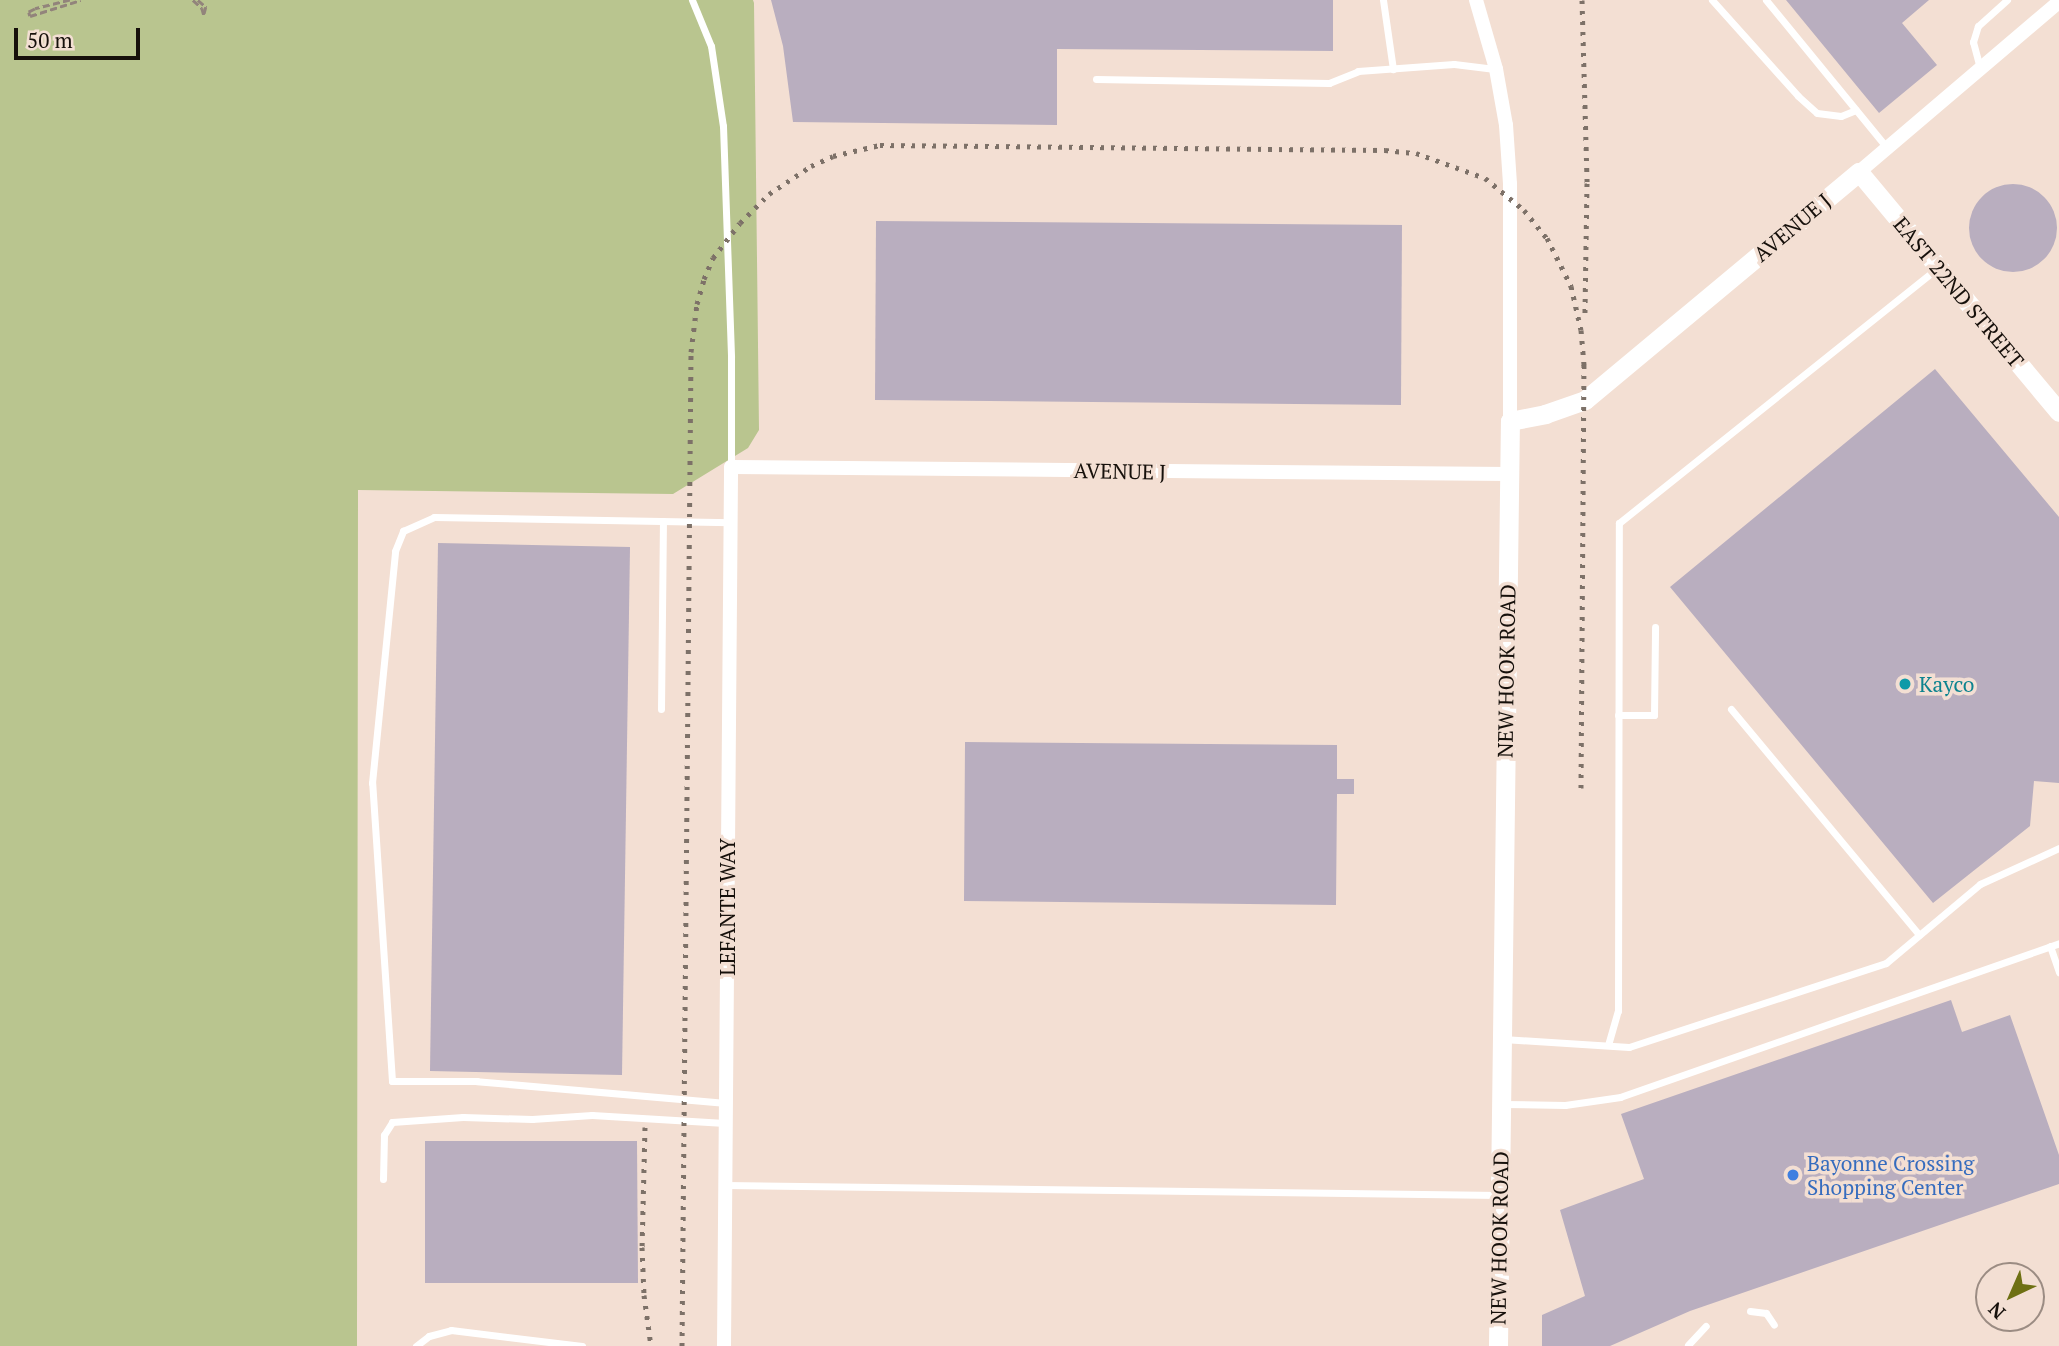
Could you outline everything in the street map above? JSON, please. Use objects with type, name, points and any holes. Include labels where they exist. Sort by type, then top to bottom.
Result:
[{"type":"street","name":"NEW HOOK ROAD","points":[[1476,0],[1496,69],[1506,125],[1510,184],[1510,421],[1498,1346]]},
{"type":"street","name":"AVENUE J","points":[[1510,421],[1545,414],[1585,400],[2059,2]]},
{"type":"street","name":"EAST 22ND STREET","points":[[1858,172],[2059,412]]},
{"type":"street","name":"AVENUE J","points":[[731,467],[1509,474]]},
{"type":"street","name":"LEFANTE WAY","points":[[724,1346],[731,467]]},
{"type":"lane","points":[[692,0],[711,46],[723,126],[732,357],[731,467]]},
{"type":"lane","points":[[1383,0],[1393,69]]},
{"type":"lane","points":[[1712,0],[1798,96],[1817,113],[1842,116],[1856,110]]},
{"type":"lane","points":[[1766,0],[1887,148]]},
{"type":"lane","points":[[1980,68],[1973,42],[1978,26],[2007,0]]},
{"type":"lane","points":[[1096,79],[1329,83],[1359,71],[1454,64],[1496,69]]},
{"type":"lane","points":[[1608,1045],[1618,1011],[1619,523],[1939,268]]},
{"type":"lane","points":[[726,1103],[477,1080],[392,1081],[372,783],[395,551],[403,531],[433,517],[730,522]]},
{"type":"lane","points":[[661,709],[663,521]]},
{"type":"lane","points":[[1618,715],[1654,715],[1656,626]]},
{"type":"lane","points":[[1731,709],[1919,935]]},
{"type":"lane","points":[[1502,1039],[1629,1047],[1886,963],[1980,884],[2059,848]]},
{"type":"lane","points":[[1501,1104],[1565,1105],[1620,1097],[2059,943]]},
{"type":"lane","points":[[2050,946],[2059,972]]},
{"type":"lane","points":[[383,1179],[384,1135],[392,1122],[463,1117],[532,1119],[592,1115],[725,1123]]},
{"type":"lane","points":[[725,1185],[1500,1195]]},
{"type":"lane","points":[[1750,1311],[1766,1313],[1774,1325]]},
{"type":"lane","points":[[1688,1345],[1706,1326]]},
{"type":"lane","points":[[416,1346],[429,1336],[451,1330],[582,1346]]},
{"type":"path","points":[[70,0],[35,9],[29,12],[30,16],[81,0]]},
{"type":"path","points":[[193,0],[204,15],[208,12],[206,7],[198,0]]},
{"type":"green space","points":[[0,0],[753,0],[754,3],[759,430],[748,448],[673,494],[358,490],[357,1346],[0,1346]]},
{"type":"building","points":[[771,0],[1333,0],[1333,51],[1057,49],[1057,125],[793,122],[783,46]]},
{"type":"building","points":[[1786,0],[1929,0],[1902,23],[1937,65],[1879,113]]},
{"type":"building","points":[[2013,184],[2030,188],[2044,197],[2053,211],[2057,228],[2053,245],[2044,259],[2030,268],[2013,272],[1996,268],[1982,259],[1973,245],[1969,228],[1973,211],[1982,197],[1996,188]]},
{"type":"building","points":[[876,221],[1402,225],[1401,405],[875,400]]},
{"type":"building","name":"Kayco","points":[[1935,369],[2059,517],[2059,783],[2034,781],[2030,826],[1933,903],[1670,587]]},
{"type":"building","points":[[438,543],[630,547],[622,1075],[430,1071]]},
{"type":"building","points":[[965,742],[1337,745],[1337,779],[1354,779],[1354,794],[1337,794],[1336,905],[964,901]]},
{"type":"building","points":[[1951,1000],[1962,1032],[2010,1015],[2059,1155],[2059,1184],[1690,1311],[1610,1346],[1542,1346],[1542,1315],[1585,1296],[1560,1210],[1644,1179],[1621,1114]]},
{"type":"building","points":[[425,1141],[637,1141],[638,1283],[425,1283]]},
{"type":"railway","points":[[1582,0],[1587,183],[1585,316]]},
{"type":"railway","points":[[682,1346],[691,352],[697,304],[704,279],[713,258],[740,223],[769,194],[811,166],[833,156],[880,145],[1385,150],[1416,153],[1485,178],[1524,210],[1547,238],[1571,286],[1581,330],[1584,367]]},
{"type":"railway","points":[[1581,788],[1584,358]]},
{"type":"railway","points":[[645,1127],[642,1247],[644,1295],[651,1346]]},
{"type":"place","name":"Kayco","points":[[1905,684]]},
{"type":"place","name":"Bayonne Crossing Shopping Center","points":[[1793,1175]]}]
